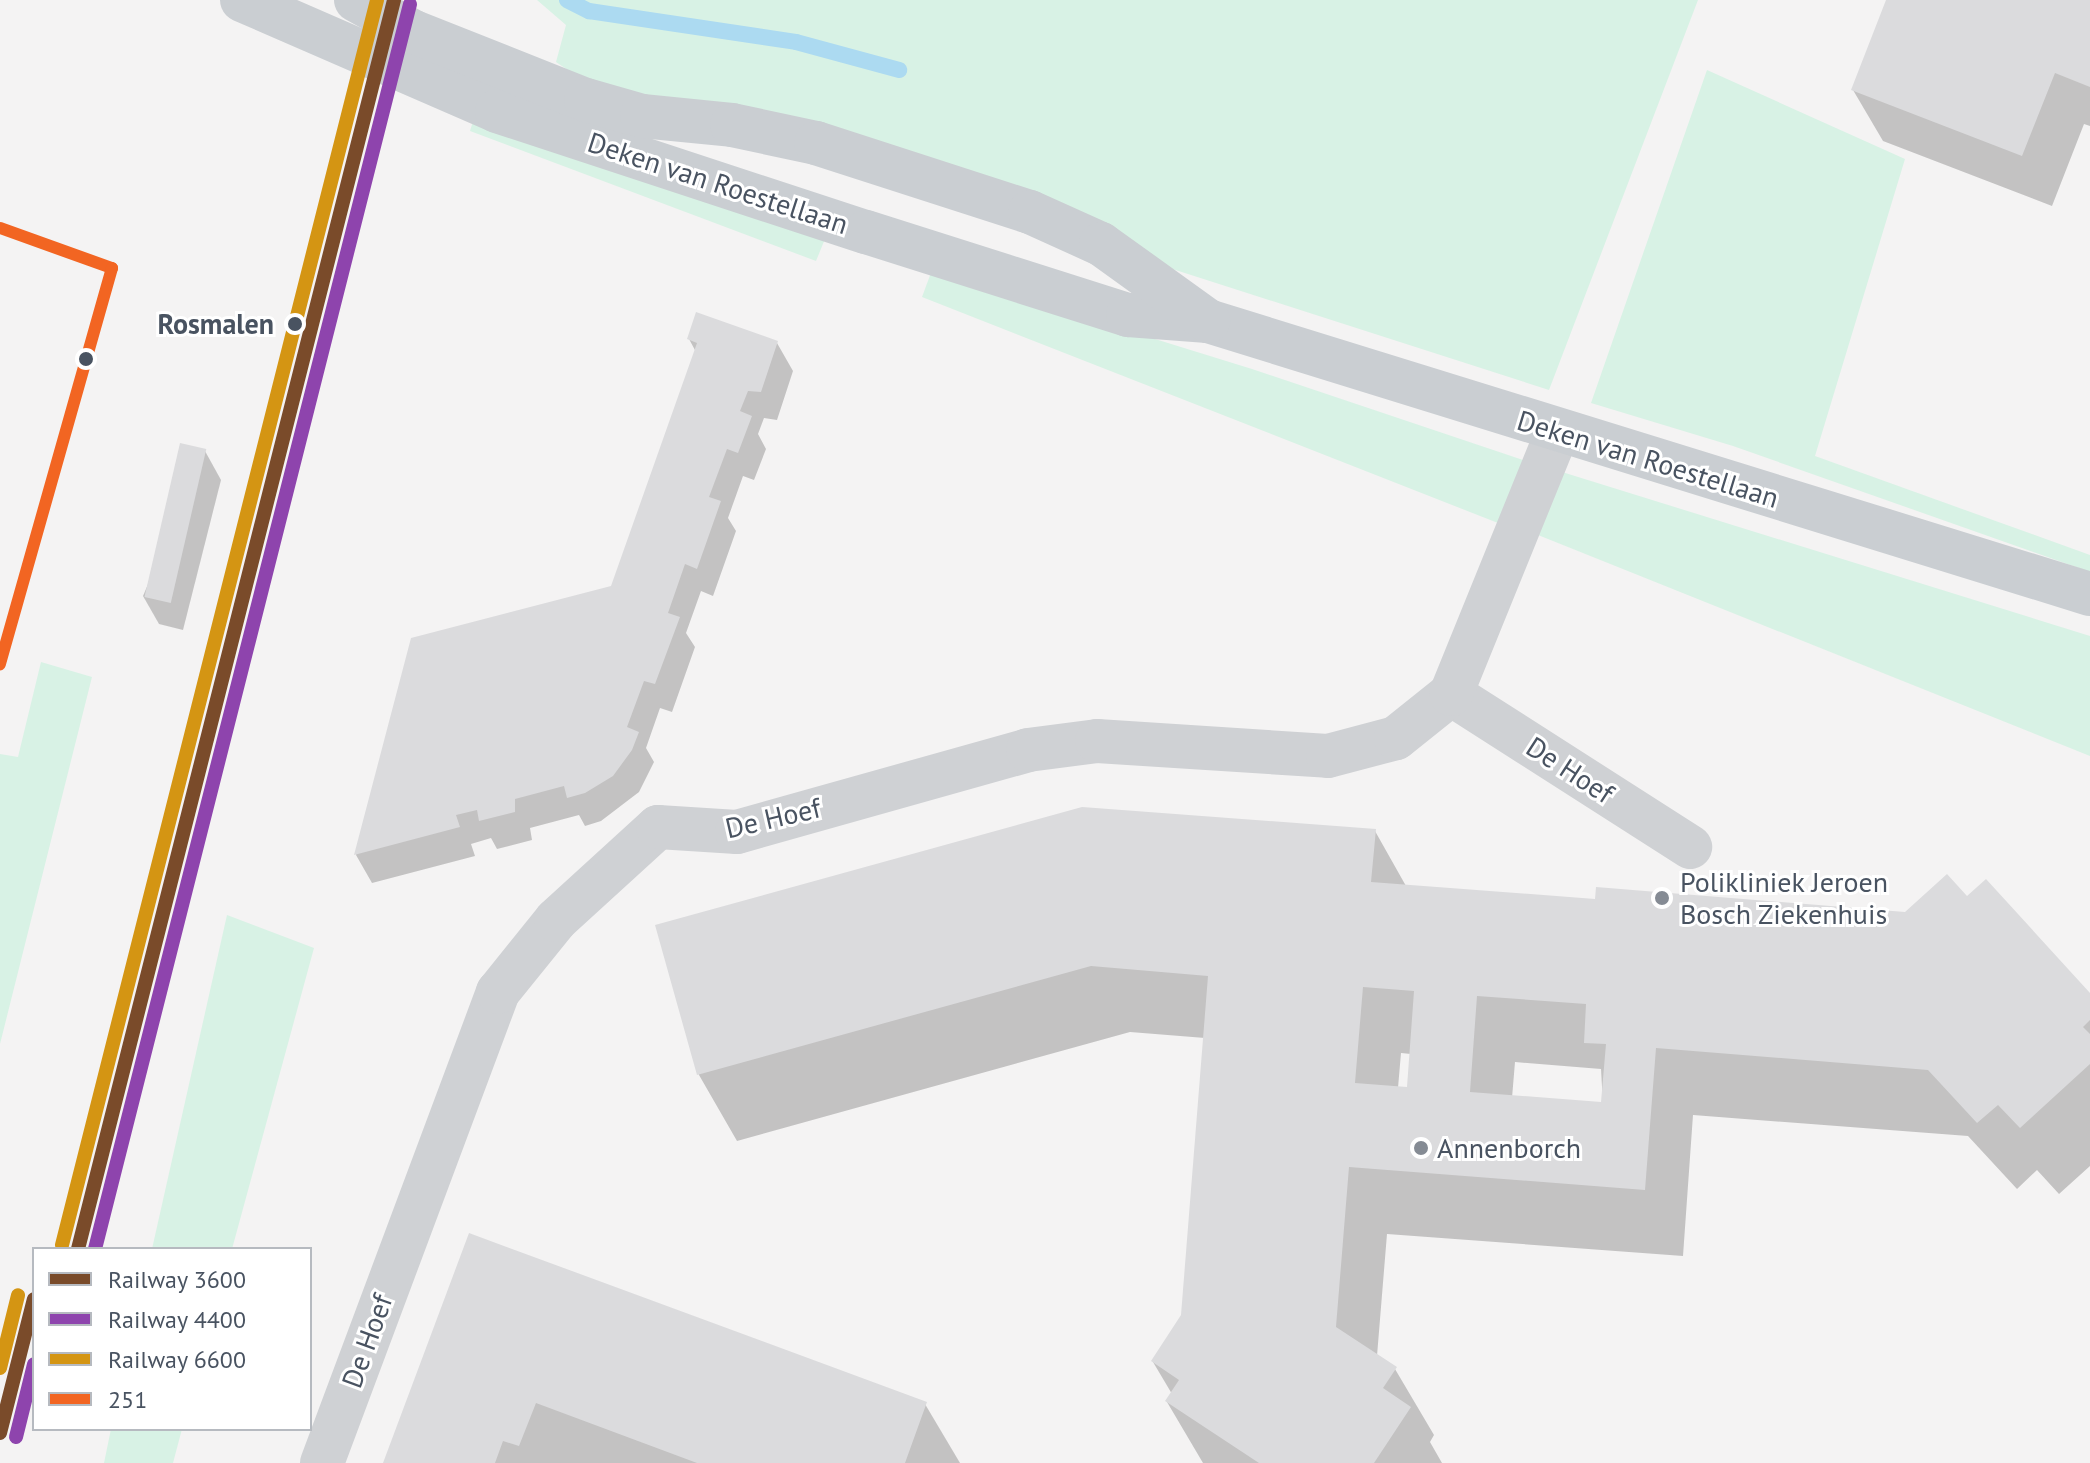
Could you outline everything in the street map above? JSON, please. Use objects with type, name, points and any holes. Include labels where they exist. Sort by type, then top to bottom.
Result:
[{"type":"main road","name":"Deken van Roestellaan","points":[[242,0],[511,116],[1128,315],[1208,321],[2090,594]]},
{"type":"main road","name":"Deken van Roestellaan","points":[[356,0],[414,32],[586,100],[642,116],[732,125],[816,143],[1030,212],[1101,244],[1208,321]]},
{"type":"street","name":"De Hoef","points":[[322,1463],[498,992],[556,920],[658,827],[737,832],[1028,750],[1097,741],[1328,756],[1396,738],[1451,694],[1558,431]]},
{"type":"street","name":"De Hoef","points":[[1451,694],[1690,847]]},
{"type":"green space","points":[[537,0],[1698,0],[1549,390],[581,79],[556,62],[566,25]]},
{"type":"green space","points":[[1707,70],[1905,159],[1815,456],[2090,555],[2090,572],[1733,446],[1591,403]]},
{"type":"green space","points":[[475,115],[827,234],[816,261],[470,131]]},
{"type":"green space","points":[[932,270],[1252,369],[1523,460],[1498,523],[922,297]]},
{"type":"green space","points":[[1562,472],[2090,636],[2090,756],[1538,535]]},
{"type":"green space","points":[[41,662],[92,677],[0,1044],[0,754],[18,757]]},
{"type":"green space","points":[[227,915],[314,948],[233,1247],[152,1247]]},
{"type":"green space","points":[[111,1431],[181,1431],[173,1463],[104,1463]]},
{"type":"building","points":[[1886,0],[2090,0],[2090,87],[2055,73],[2022,156],[1851,90]]},
{"type":"building","points":[[696,312],[778,341],[761,392],[748,391],[740,411],[752,416],[738,453],[727,449],[709,497],[721,501],[697,569],[685,564],[668,613],[680,617],[655,684],[644,681],[627,727],[639,732],[632,750],[613,776],[585,793],[567,798],[564,786],[515,799],[515,812],[479,821],[477,810],[456,815],[460,827],[354,855],[411,638],[611,586],[697,343],[687,339]]},
{"type":"building","points":[[180,443],[206,449],[171,603],[144,597]]},
{"type":"building","name":"Annenborch","points":[[1082,807],[1376,829],[1371,882],[1595,899],[1596,887],[1905,912],[1947,874],[1967,896],[1986,879],[2090,993],[2090,1020],[2083,1027],[2090,1034],[2090,1064],[2020,1128],[1998,1105],[1977,1123],[1928,1070],[1656,1048],[1645,1190],[1349,1167],[1336,1327],[1397,1367],[1383,1388],[1411,1407],[1374,1463],[1259,1463],[1165,1401],[1179,1380],[1151,1361],[1181,1315],[1208,976],[1091,966],[697,1075],[655,925]],"holes":[[[1363,987],[1414,991],[1407,1087],[1355,1083]],[[1477,996],[1586,1004],[1584,1043],[1606,1044],[1601,1102],[1470,1092]]]},
{"type":"building","points":[[469,1233],[927,1402],[905,1463],[697,1463],[536,1403],[519,1446],[503,1441],[495,1463],[383,1463]]},
{"type":"waterway","points":[[567,0],[589,11],[796,42],[899,70]]},
{"type":"rail line","name":"6600","points":[[62,1245],[377,0]]},
{"type":"rail line","name":"3600","points":[[79,1247],[394,0]]},
{"type":"rail line","name":"4400","points":[[96,1247],[410,4]]},
{"type":"rail line","name":"6600","points":[[0,1368],[18,1295]]},
{"type":"rail line","name":"3600","points":[[0,1433],[32,1307]]},
{"type":"rail line","name":"4400","points":[[16,1437],[32,1372]]},
{"type":"transit line","name":"251","points":[[0,228],[112,268],[0,664]]},
{"type":"place","name":"Rosmalen","points":[[295,324]]},
{"type":"place","name":"Polikliniek Jeroen Bosch Ziekenhuis","points":[[1662,898]]},
{"type":"place","name":"Annenborch","points":[[1421,1148]]}]
